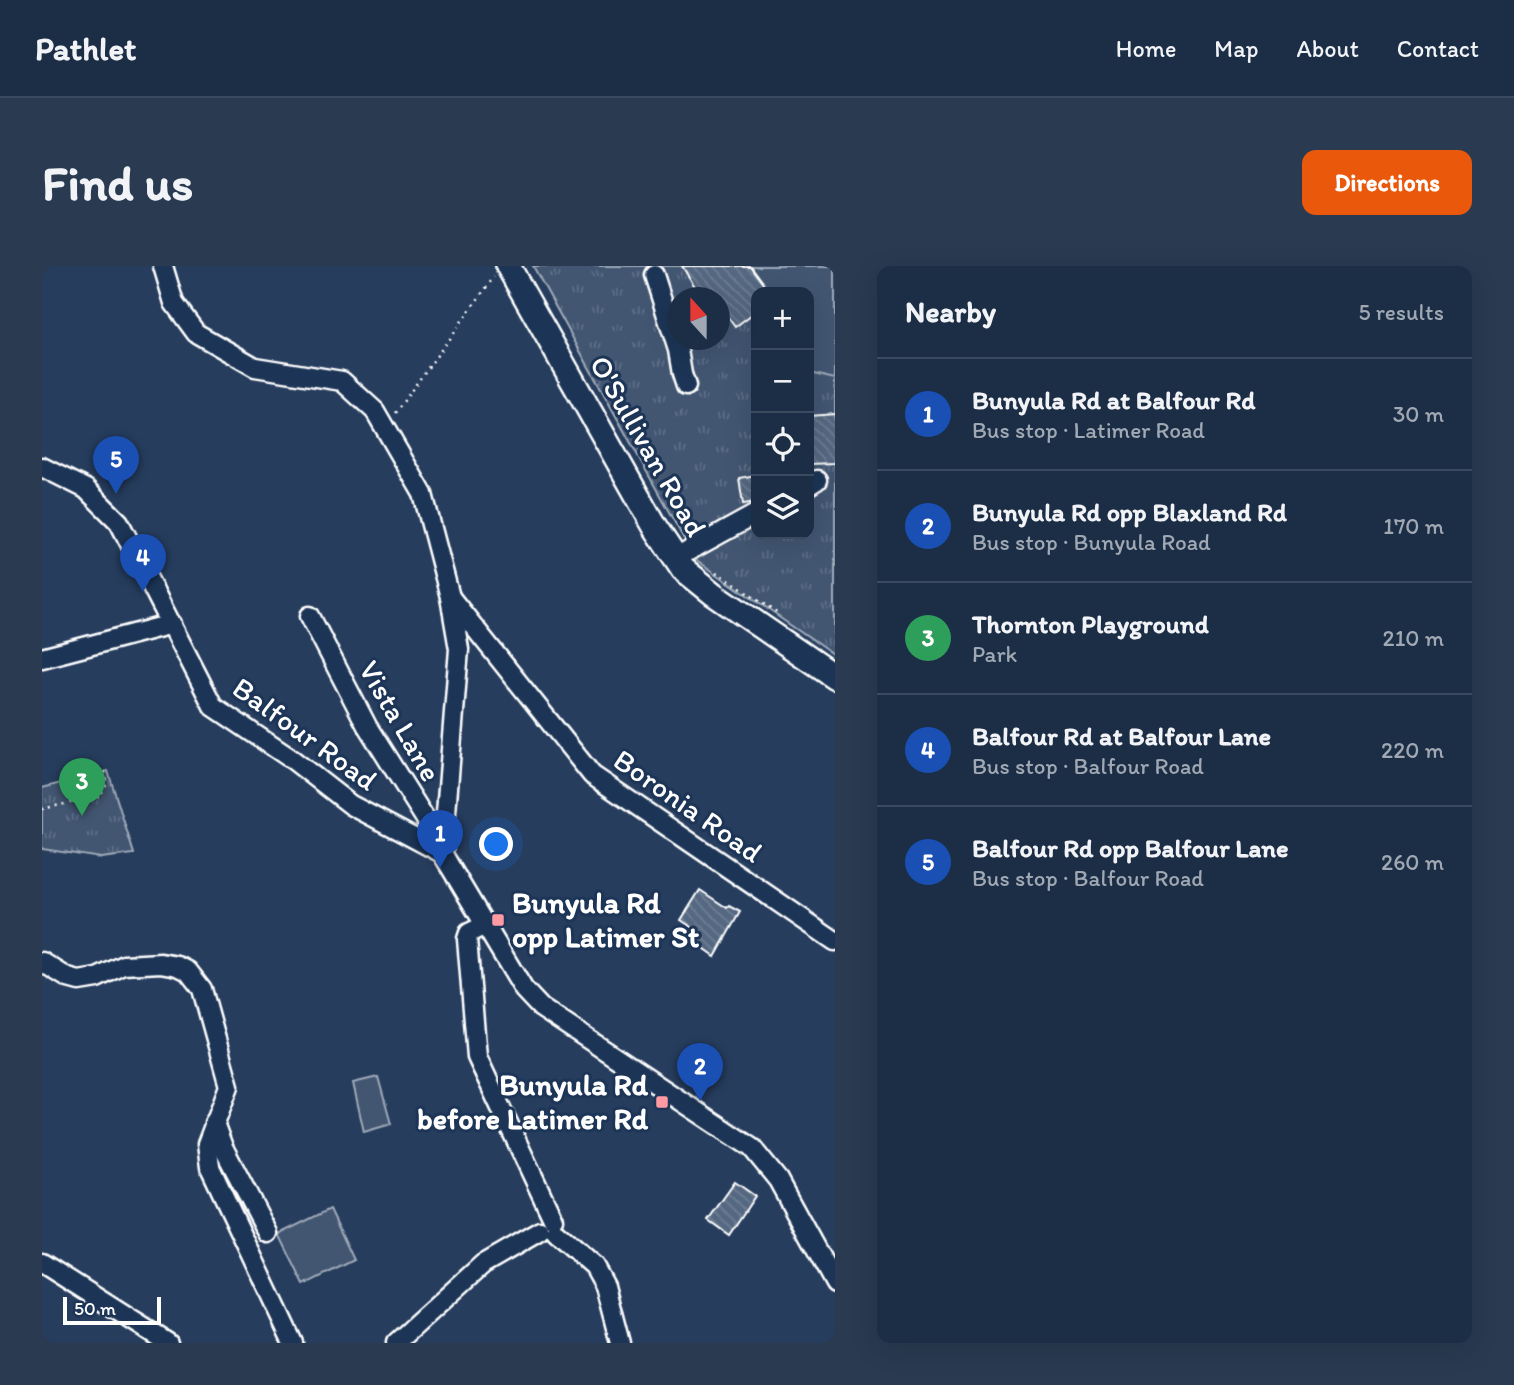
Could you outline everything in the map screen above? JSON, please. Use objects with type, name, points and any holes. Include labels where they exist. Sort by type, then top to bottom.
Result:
[{"type":"main road","name":"O'Sullivan Road","points":[[501,271],[655,527],[684,554],[683,569],[714,594],[835,677]]},
{"type":"street","points":[[163,266],[174,303],[196,333],[255,367],[342,381],[375,411],[423,494],[450,597],[459,649],[443,853]]},
{"type":"street","points":[[654,275],[678,350],[686,386]]},
{"type":"street","name":"Balfour Road","points":[[42,467],[86,489],[119,522],[207,698],[220,712],[293,760],[351,805],[443,853]]},
{"type":"street","points":[[684,554],[751,517]]},
{"type":"street","name":"Boronia Road","points":[[450,597],[592,775],[835,941]]},
{"type":"street","name":"Vista Lane","points":[[310,616],[367,726],[428,823],[524,990],[541,1008],[752,1148],[778,1180],[835,1284]]},
{"type":"street","points":[[42,658],[172,624]]},
{"type":"street","points":[[485,925],[469,933],[467,939],[477,1057],[550,1228],[594,1266],[605,1286],[620,1343]]},
{"type":"street","points":[[42,962],[68,978],[79,981],[97,978],[124,965],[161,963],[188,971],[202,989],[229,1086],[207,1144],[210,1167],[293,1343]]},
{"type":"street","points":[[214,1123],[223,1147],[268,1233]]},
{"type":"street","points":[[396,1343],[483,1265],[550,1228]]},
{"type":"street","points":[[44,1271],[168,1343]]},
{"type":"path","points":[[385,427],[501,271]]},
{"type":"path","points":[[684,554],[708,566],[788,621]]},
{"type":"path","points":[[42,809],[100,796],[107,783],[104,769]]},
{"type":"green space","points":[[533,266],[835,266],[835,656],[695,559]]},
{"type":"green space","points":[[750,266],[835,266],[835,379],[814,374],[814,287],[765,287]]},
{"type":"green space","points":[[108,771],[134,854],[101,858],[42,849],[42,788]]},
{"type":"green space","points":[[378,1077],[391,1124],[364,1132],[353,1083]]},
{"type":"green space","points":[[330,1209],[354,1260],[304,1285],[279,1234]]},
{"type":"building","points":[[682,266],[750,266],[765,287],[751,287],[751,315],[735,327],[730,320],[730,287],[695,287]]},
{"type":"building","points":[[835,414],[835,463],[814,464],[814,416]]},
{"type":"building","points":[[751,476],[751,503],[743,504],[739,478]]},
{"type":"building","points":[[700,890],[727,908],[729,906],[740,912],[715,956],[698,944],[702,934],[681,920]]},
{"type":"building","points":[[735,1182],[755,1196],[729,1235],[708,1220]]},
{"type":"place","name":"Balfour Rd opp Balfour Lane","points":[[116,494]]},
{"type":"place","name":"Balfour Rd at Balfour Lane","points":[[143,592]]},
{"type":"place","name":"Thornton Playground","points":[[82,816]]},
{"type":"place","name":"Bunyula Rd at Balfour Rd","points":[[440,868]]},
{"type":"place","name":"Bunyula Rd opp Latimer St","points":[[498,920]]},
{"type":"place","name":"Bunyula Rd opp Blaxland Rd","points":[[700,1101]]},
{"type":"place","name":"Bunyula Rd before Latimer Rd","points":[[662,1102]]}]
